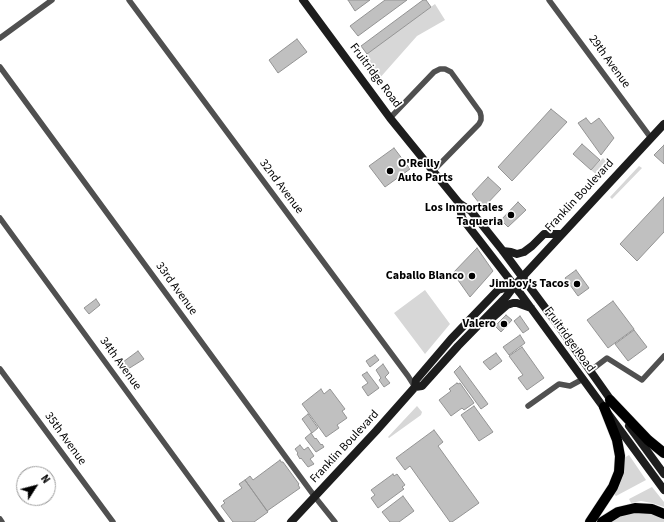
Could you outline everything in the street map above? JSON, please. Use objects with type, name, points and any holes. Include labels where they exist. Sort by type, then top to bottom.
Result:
[{"type":"highway","points":[[607,403],[664,453]]},
{"type":"highway","points":[[590,522],[613,488],[618,472],[620,456],[607,403]]},
{"type":"highway","points":[[602,522],[618,512],[635,508],[652,510],[664,514]]},
{"type":"main road","name":"Fruitridge Road","points":[[303,0],[390,118],[459,203],[471,211],[552,317],[590,371],[607,403],[664,490]]},
{"type":"main road","name":"Franklin Boulevard","points":[[415,387],[422,386],[506,297],[514,285],[664,124]]},
{"type":"main road","name":"Fruitridge Road","points":[[459,203],[462,218],[583,378],[607,403],[664,474]]},
{"type":"main road","points":[[503,251],[517,254],[524,252],[544,234],[562,234]]},
{"type":"main road","name":"Franklin Boulevard","points":[[291,522],[415,387],[416,380],[446,345],[498,290],[514,285]]},
{"type":"main road","points":[[478,325],[487,322],[507,305],[513,303],[517,303],[532,309]]},
{"type":"street","points":[[0,38],[52,0]]},
{"type":"street","name":"32nd Avenue","points":[[129,0],[415,387]]},
{"type":"street","name":"29th Avenue","points":[[549,0],[651,138]]},
{"type":"street","name":"33rd Avenue","points":[[0,68],[315,497],[335,522]]},
{"type":"street","points":[[390,118],[434,72],[440,69],[445,69],[450,72],[480,112],[481,120],[479,124],[433,171]]},
{"type":"street","name":"34th Avenue","points":[[0,218],[222,522]]},
{"type":"street","points":[[590,371],[607,358],[642,380],[664,356]]},
{"type":"street","name":"35th Avenue","points":[[0,368],[113,522]]},
{"type":"street","points":[[528,406],[559,384],[570,386],[583,378]]},
{"type":"shaded area","points":[[435,4],[445,20],[417,36],[378,80],[361,58]]},
{"type":"shaded area","points":[[603,158],[608,164],[597,175],[591,170]]},
{"type":"shaded area","points":[[639,166],[642,168],[612,199],[610,197]]},
{"type":"shaded area","points":[[425,290],[450,324],[425,354],[394,313]]},
{"type":"shaded area","points":[[417,406],[422,412],[421,415],[389,438],[388,437]]},
{"type":"shaded area","points":[[629,455],[646,480],[616,496],[614,494],[624,458]]},
{"type":"shaded area","points":[[652,487],[664,502],[664,507],[641,501],[631,503],[629,499]]},
{"type":"shaded area","points":[[648,512],[664,518],[664,522],[609,522],[615,518],[632,513]]},
{"type":"building","points":[[348,0],[370,0],[355,11]]},
{"type":"building","points":[[385,0],[407,0],[358,36],[350,26]]},
{"type":"building","points":[[423,0],[426,0],[431,7],[367,54],[361,46]]},
{"type":"building","points":[[297,39],[307,52],[278,73],[269,60]]},
{"type":"building","points":[[551,109],[567,122],[512,181],[498,167]]},
{"type":"building","points":[[586,118],[591,124],[599,118],[614,138],[601,155],[578,123]]},
{"type":"building","points":[[582,144],[600,160],[591,170],[573,154]]},
{"type":"building","points":[[664,145],[664,164],[654,155]]},
{"type":"building","points":[[394,148],[410,169],[385,187],[369,166]]},
{"type":"building","points":[[488,177],[501,189],[483,208],[472,194]]},
{"type":"building","points":[[664,197],[664,232],[637,261],[620,244]]},
{"type":"building","points":[[518,202],[526,210],[508,227],[501,220]]},
{"type":"building","points":[[477,248],[493,271],[470,297],[453,273]]},
{"type":"building","points":[[576,270],[589,288],[578,296],[565,278]]},
{"type":"building","points":[[96,299],[100,305],[89,314],[84,308]]},
{"type":"building","points":[[613,301],[634,329],[608,348],[587,320]]},
{"type":"building","points":[[506,315],[512,320],[501,332],[495,326]]},
{"type":"building","points":[[520,316],[529,329],[523,333],[514,321]]},
{"type":"building","points":[[634,330],[647,347],[628,361],[615,344]]},
{"type":"building","points":[[520,335],[525,343],[509,355],[503,347]]},
{"type":"building","points":[[522,347],[544,378],[527,390],[518,378],[523,375],[509,356]]},
{"type":"building","points":[[138,351],[144,359],[128,369],[123,362]]},
{"type":"building","points":[[496,353],[502,361],[490,370],[483,362]]},
{"type":"building","points":[[375,355],[379,360],[370,367],[366,361]]},
{"type":"building","points":[[383,364],[389,373],[385,377],[390,383],[384,387],[379,380],[381,378],[376,370]]},
{"type":"building","points":[[460,366],[488,404],[481,409],[454,372]]},
{"type":"building","points":[[367,372],[379,388],[368,396],[362,387],[368,383],[362,375]]},
{"type":"building","points":[[457,383],[460,383],[474,403],[464,410],[462,408],[451,416],[439,400],[451,391],[449,389]]},
{"type":"building","points":[[321,389],[324,394],[330,389],[345,409],[342,411],[347,418],[337,425],[339,428],[326,437],[302,404]]},
{"type":"building","points":[[474,406],[493,432],[479,441],[461,415]]},
{"type":"building","points":[[308,414],[318,428],[312,433],[302,419]]},
{"type":"building","points":[[434,430],[443,442],[438,446],[479,503],[452,522],[450,522],[410,466],[405,470],[396,458]]},
{"type":"building","points":[[311,433],[324,447],[316,452],[305,438]]},
{"type":"building","points":[[300,445],[304,450],[308,447],[314,456],[310,459],[314,464],[308,467],[301,458],[300,459],[295,449]]},
{"type":"building","points":[[280,460],[299,484],[298,485],[300,488],[267,511],[245,480],[250,476],[253,480]]},
{"type":"building","points":[[393,474],[394,476],[397,474],[405,485],[402,487],[404,489],[378,508],[371,498],[375,495],[371,490]]},
{"type":"building","points":[[245,480],[268,512],[254,522],[233,522],[221,506],[225,503],[223,501],[242,488],[239,484]]},
{"type":"building","points":[[403,496],[414,511],[399,522],[390,522],[382,512]]},
{"type":"place","name":"O'Reilly Auto Parts","points":[[390,171]]},
{"type":"place","name":"Los Inmortales Taqueria","points":[[511,215]]},
{"type":"place","name":"Caballo Blanco","points":[[472,276]]},
{"type":"place","name":"Jimboy's Tacos","points":[[577,284]]},
{"type":"place","name":"Valero","points":[[504,324]]}]
